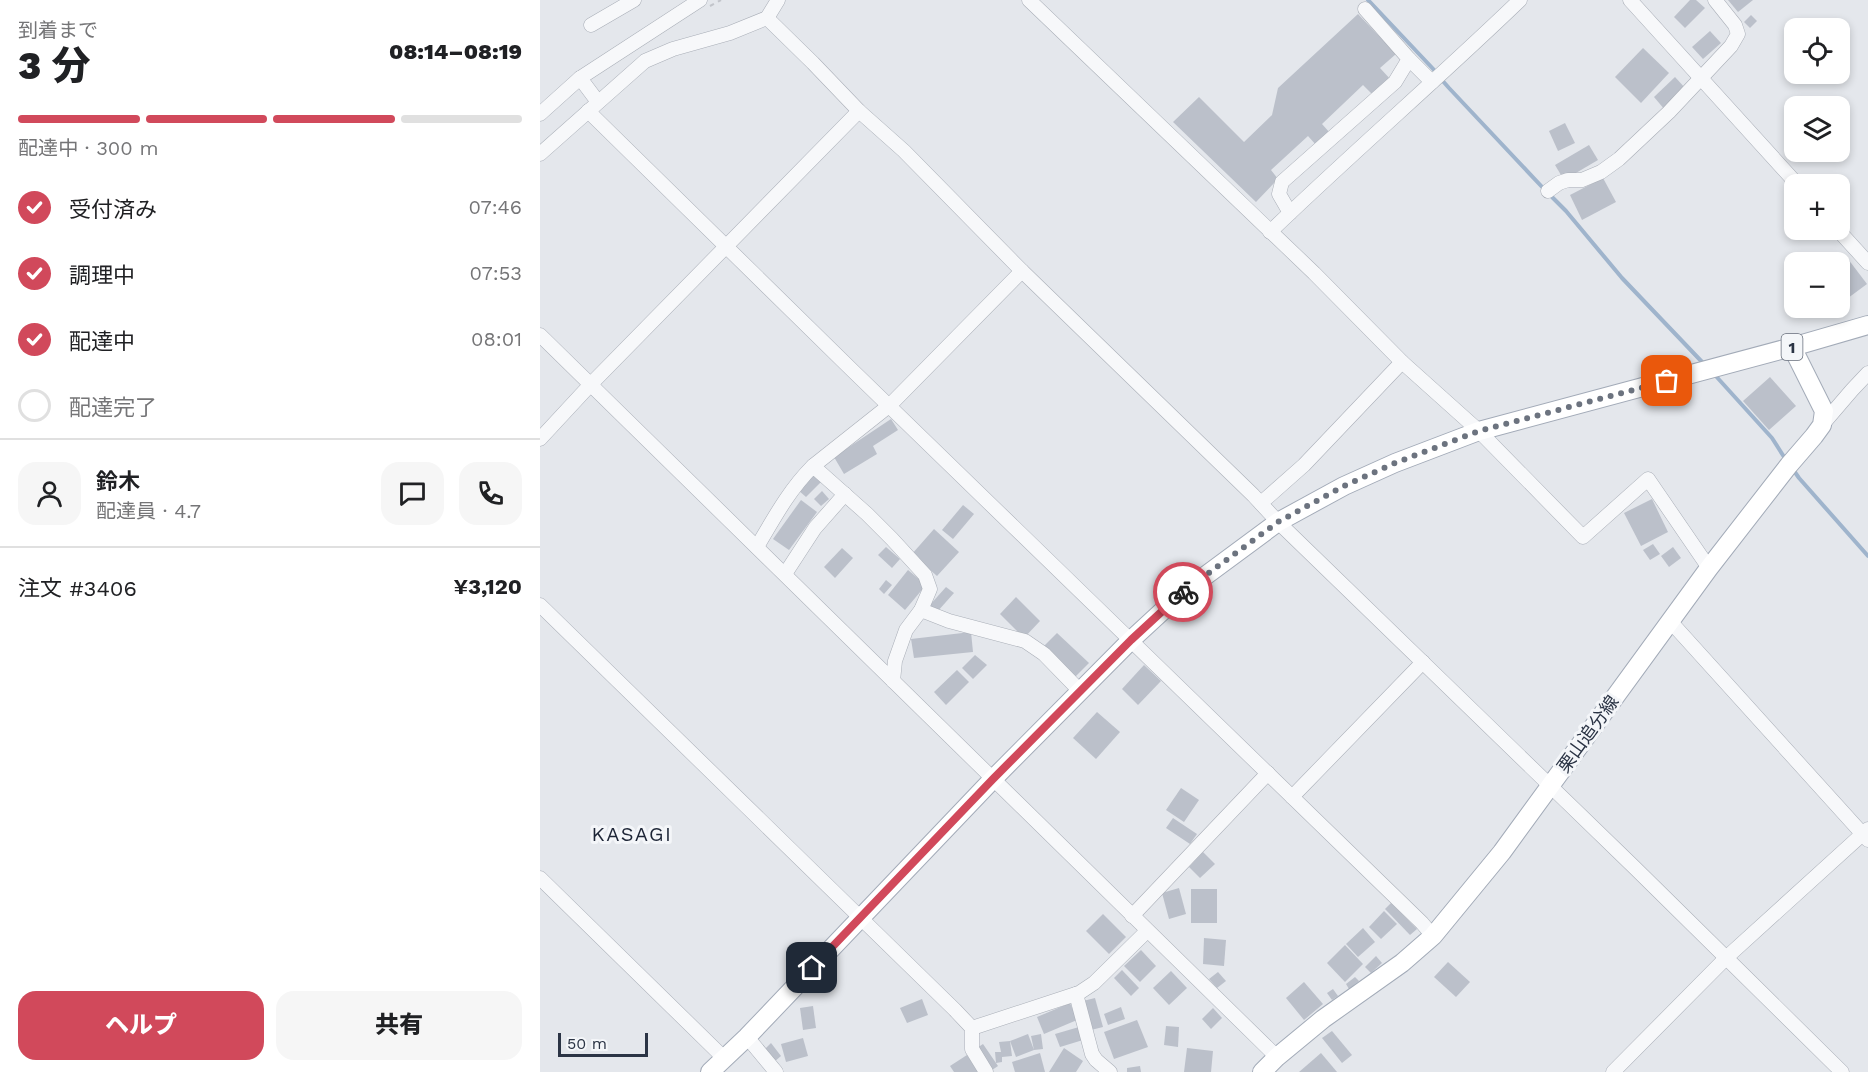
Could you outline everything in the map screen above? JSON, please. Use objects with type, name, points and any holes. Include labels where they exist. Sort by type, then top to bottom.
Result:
[{"type":"main road","name":"1","points":[[710,1072],[747,1037],[993,779],[1131,640],[1182,593],[1278,522],[1344,486],[1395,463],[1479,431],[1868,325]]},
{"type":"main road","points":[[1792,347],[1824,411],[1822,425]]},
{"type":"main road","name":"栗山追分線","points":[[1270,1067],[1323,1019],[1402,963],[1433,936],[1502,852],[1709,568],[1822,425]]},
{"type":"street","points":[[591,25],[634,0]]},
{"type":"street","points":[[540,114],[580,78],[700,0]]},
{"type":"street","points":[[540,154],[645,60],[673,49],[730,33],[767,18],[778,0]]},
{"type":"street","points":[[1029,0],[1402,362],[1479,431],[1583,537],[1648,479],[1709,568]]},
{"type":"street","points":[[1270,232],[1520,0]]},
{"type":"street","points":[[1630,0],[1788,174]]},
{"type":"street","points":[[1548,191],[1559,183],[1568,180],[1582,180],[1601,172],[1610,165],[1643,138],[1731,46],[1738,34],[1735,25],[1715,0]]},
{"type":"street","points":[[1365,9],[1432,82]]},
{"type":"street","points":[[767,18],[1278,522],[1842,1072]]},
{"type":"street","points":[[1290,213],[1279,194],[1282,182],[1395,82],[1409,59]]},
{"type":"street","points":[[580,78],[593,106],[726,247],[1433,936]]},
{"type":"street","points":[[540,439],[859,111]]},
{"type":"street","points":[[1847,240],[1868,263]]},
{"type":"street","points":[[757,547],[780,506],[813,465],[890,405],[1022,271]]},
{"type":"street","points":[[540,335],[1147,931],[1270,1067]]},
{"type":"street","points":[[1261,503],[1304,465],[1402,362]]},
{"type":"street","points":[[1822,425],[1868,373]]},
{"type":"street","points":[[813,465],[867,514],[925,575],[930,589],[921,610],[906,630],[895,661],[893,681]]},
{"type":"street","points":[[785,574],[815,528],[845,494]]},
{"type":"street","points":[[540,605],[972,1028],[972,1049],[986,1072]]},
{"type":"street","points":[[921,610],[949,621],[1025,641],[1044,654],[1080,691]]},
{"type":"street","points":[[1613,1072],[1726,957],[1866,834],[1670,621]]},
{"type":"street","points":[[1292,797],[1423,662]]},
{"type":"street","points":[[1132,916],[1268,773]]},
{"type":"street","points":[[540,878],[724,1058]]},
{"type":"street","points":[[972,1028],[1076,994],[1095,984],[1147,931]]},
{"type":"street","points":[[1076,994],[1092,1054],[1110,1072]]},
{"type":"street","points":[[747,1037],[776,1072]]},
{"type":"building","points":[[1690,0],[1696,0],[1705,8],[1685,28],[1674,17]]},
{"type":"building","points":[[1728,0],[1753,0],[1738,12]]},
{"type":"building","points":[[1358,14],[1396,54],[1380,68],[1392,81],[1375,97],[1363,85],[1322,124],[1330,133],[1317,146],[1308,136],[1271,170],[1278,179],[1256,202],[1173,122],[1199,97],[1244,142],[1272,115],[1278,88]]},
{"type":"building","points":[[1751,15],[1757,21],[1750,28],[1744,22]]},
{"type":"building","points":[[1710,31],[1721,43],[1703,59],[1692,47]]},
{"type":"building","points":[[1643,48],[1669,73],[1641,103],[1615,77]]},
{"type":"building","points":[[1675,77],[1686,89],[1665,110],[1654,97]]},
{"type":"building","points":[[1565,123],[1575,143],[1558,151],[1549,131]]},
{"type":"building","points":[[1589,145],[1598,160],[1564,180],[1555,165]]},
{"type":"building","points":[[1603,178],[1616,202],[1582,220],[1570,195]]},
{"type":"building","points":[[1850,262],[1867,284],[1850,297]]},
{"type":"building","points":[[1770,377],[1796,406],[1769,430],[1743,401]]},
{"type":"building","points":[[891,419],[898,430],[873,446],[877,454],[844,474],[834,457]]},
{"type":"building","points":[[813,475],[821,482],[806,497],[798,490]]},
{"type":"building","points":[[822,491],[829,499],[821,506],[814,499]]},
{"type":"building","points":[[1652,499],[1668,532],[1641,546],[1624,513]]},
{"type":"building","points":[[801,500],[817,512],[789,550],[773,539]]},
{"type":"building","points":[[963,505],[974,514],[953,539],[942,530]]},
{"type":"building","points":[[934,529],[959,552],[937,576],[912,554]]},
{"type":"building","points":[[1653,544],[1660,554],[1650,560],[1643,550]]},
{"type":"building","points":[[886,547],[900,559],[892,568],[878,555]]},
{"type":"building","points":[[1673,547],[1681,558],[1669,567],[1661,556]]},
{"type":"building","points":[[842,548],[853,558],[835,578],[824,567]]},
{"type":"building","points":[[908,570],[926,585],[905,610],[888,595]]},
{"type":"building","points":[[886,580],[892,585],[884,594],[879,589]]},
{"type":"building","points":[[946,587],[954,593],[937,612],[929,606]]},
{"type":"building","points":[[1016,597],[1040,621],[1024,638],[1000,614]]},
{"type":"building","points":[[971,632],[973,652],[914,658],[911,639]]},
{"type":"building","points":[[1057,633],[1089,663],[1075,677],[1043,647]]},
{"type":"building","points":[[975,655],[987,665],[973,679],[962,668]]},
{"type":"building","points":[[1144,665],[1161,681],[1138,705],[1122,689]]},
{"type":"building","points":[[957,670],[969,682],[946,705],[934,692]]},
{"type":"building","points":[[1097,712],[1120,732],[1096,759],[1073,738]]},
{"type":"building","points":[[1181,788],[1199,800],[1184,822],[1166,810]]},
{"type":"building","points":[[1173,818],[1197,834],[1190,844],[1166,828]]},
{"type":"building","points":[[1203,852],[1215,864],[1200,878],[1189,867]]},
{"type":"building","points":[[1179,888],[1186,914],[1169,919],[1162,893]]},
{"type":"building","points":[[1191,889],[1217,889],[1217,923],[1191,923]]},
{"type":"building","points":[[1391,903],[1417,929],[1410,935],[1385,909]]},
{"type":"building","points":[[1384,911],[1397,924],[1381,939],[1369,927]]},
{"type":"building","points":[[1103,914],[1126,937],[1109,954],[1086,931]]},
{"type":"building","points":[[1363,928],[1375,942],[1358,957],[1346,944]]},
{"type":"building","points":[[1204,938],[1226,940],[1224,966],[1203,964]]},
{"type":"building","points":[[1345,945],[1363,964],[1345,982],[1327,963]]},
{"type":"building","points":[[1141,950],[1156,966],[1140,982],[1124,966]]},
{"type":"building","points":[[1376,956],[1382,963],[1371,973],[1365,967]]},
{"type":"building","points":[[1448,962],[1470,982],[1456,997],[1434,977]]},
{"type":"building","points":[[1122,970],[1139,988],[1131,996],[1114,978]]},
{"type":"building","points":[[1171,971],[1187,988],[1169,1005],[1153,988]]},
{"type":"building","points":[[1218,972],[1226,981],[1217,988],[1209,979]]},
{"type":"building","points":[[1355,977],[1359,981],[1349,989],[1346,984]]},
{"type":"building","points":[[1304,982],[1323,1004],[1304,1020],[1286,998]]},
{"type":"building","points":[[1333,989],[1338,996],[1332,1000],[1327,993]]},
{"type":"building","points":[[1095,998],[1103,1027],[1091,1030],[1083,1001]]},
{"type":"building","points":[[922,999],[928,1015],[907,1023],[900,1008]]},
{"type":"building","points":[[1070,1003],[1077,1020],[1044,1034],[1037,1017]]},
{"type":"building","points":[[813,1006],[816,1028],[803,1030],[800,1008]]},
{"type":"building","points":[[1121,1007],[1125,1019],[1108,1025],[1104,1014]]},
{"type":"building","points":[[1213,1008],[1222,1018],[1211,1029],[1202,1019]]},
{"type":"building","points":[[1137,1020],[1148,1047],[1114,1059],[1104,1032]]},
{"type":"building","points":[[1166,1026],[1179,1027],[1178,1047],[1164,1045]]},
{"type":"building","points":[[1079,1027],[1083,1040],[1060,1047],[1055,1034]]},
{"type":"building","points":[[1332,1031],[1352,1055],[1342,1063],[1322,1038]]},
{"type":"building","points":[[1028,1034],[1034,1050],[1016,1057],[1010,1041]]},
{"type":"building","points":[[1041,1034],[1043,1049],[1034,1050],[1031,1036]]},
{"type":"building","points":[[803,1038],[808,1056],[786,1062],[781,1044]]},
{"type":"building","points":[[1010,1041],[1012,1056],[1002,1057],[1002,1062],[996,1063],[995,1052],[1001,1052],[999,1042]]},
{"type":"building","points":[[771,1043],[781,1056],[774,1062],[764,1050]]},
{"type":"building","points":[[983,1044],[998,1066],[992,1070],[977,1048]]},
{"type":"building","points":[[1064,1048],[1083,1061],[1076,1072],[1049,1072]]},
{"type":"building","points":[[1187,1048],[1213,1051],[1211,1072],[1184,1072]]},
{"type":"building","points":[[1040,1053],[1045,1072],[1015,1072],[1012,1062]]},
{"type":"building","points":[[1321,1053],[1337,1072],[1299,1072]]},
{"type":"building","points":[[967,1055],[978,1072],[954,1072],[950,1066]]},
{"type":"building","points":[[1140,1066],[1141,1072],[1127,1072],[1127,1068]]},
{"type":"waterway","points":[[1368,0],[1437,73]]},
{"type":"waterway","points":[[1441,79],[1544,189]]},
{"type":"waterway","points":[[1550,195],[1622,278],[1704,364]]},
{"type":"waterway","points":[[1714,374],[1772,438],[1786,460]]},
{"type":"waterway","points":[[1792,468],[1868,556]]},
{"type":"way so far","points":[[1183,592],[1278,522],[1344,486],[1395,463],[1479,431],[1667,381]]},
{"type":"district","name":"KASAGI","points":[[632,834]]},
{"type":"route","points":[[812,968],[993,779],[1131,640],[1183,592]]}]
